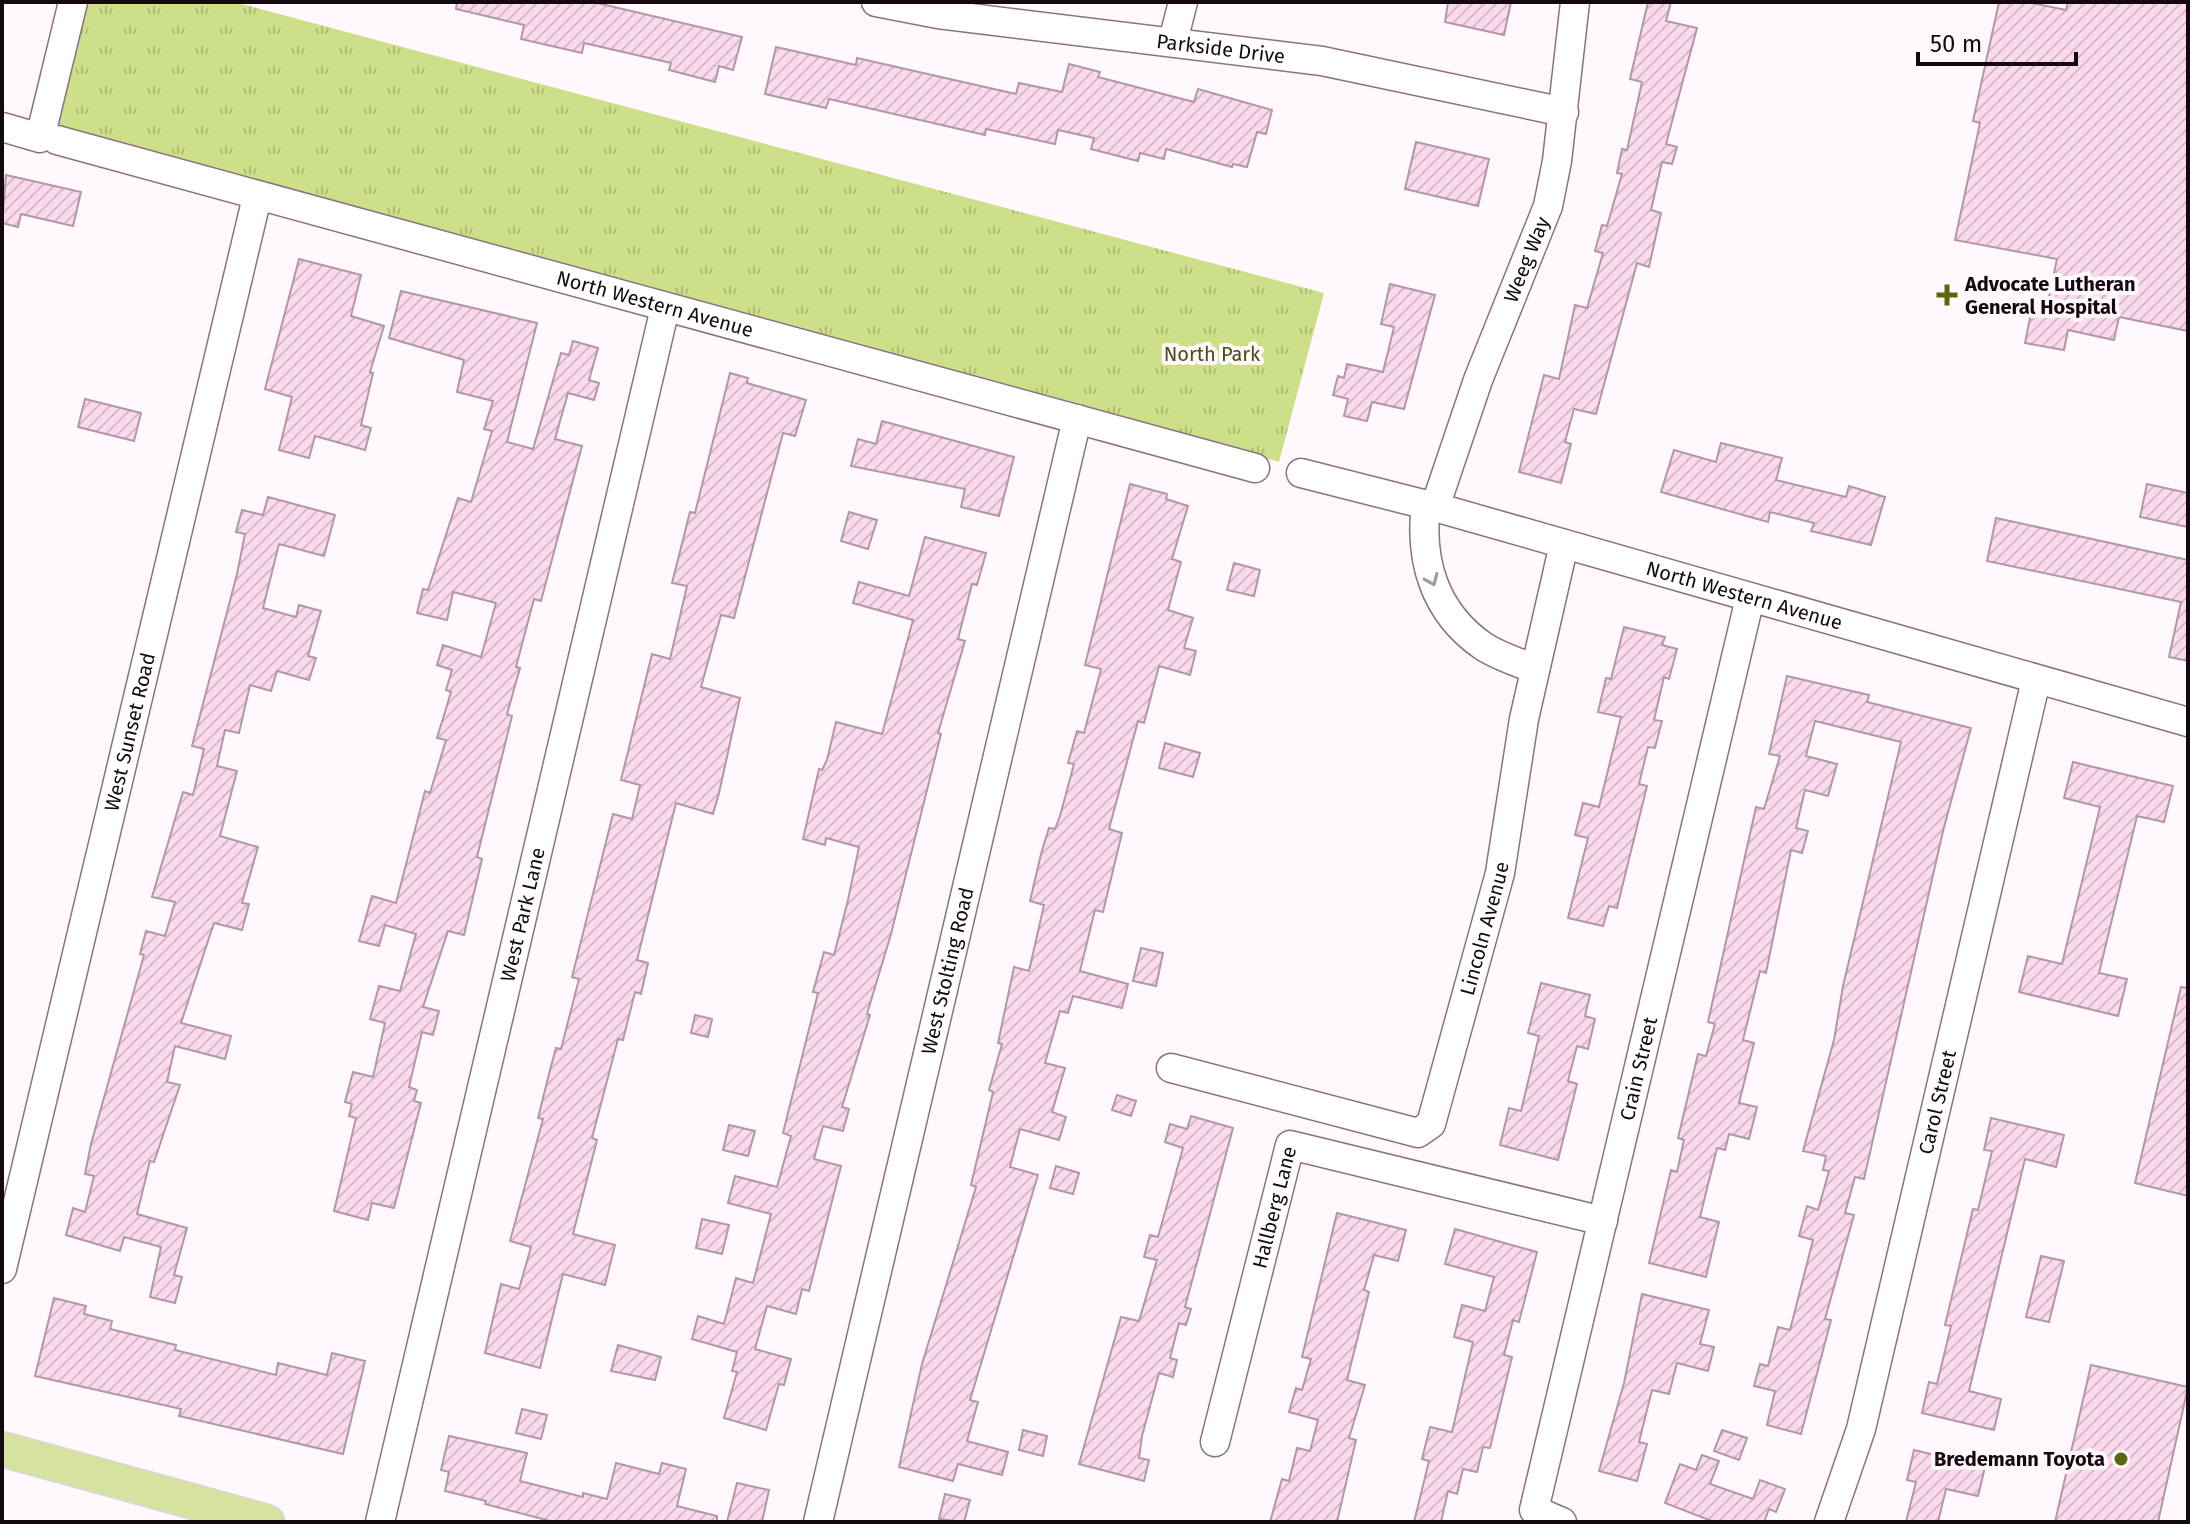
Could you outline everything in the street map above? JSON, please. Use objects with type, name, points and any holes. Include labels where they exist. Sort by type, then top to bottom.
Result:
[{"type":"main road","points":[[2,1449],[267,1522]]},
{"type":"street","points":[[48,139],[73,2]]},
{"type":"street","name":"Parkside Drive","points":[[876,2],[954,16],[1322,61],[1564,112]]},
{"type":"street","points":[[1173,41],[1183,2]]},
{"type":"street","name":"Weeg Way","points":[[1430,505],[1548,206],[1564,112],[1575,2]]},
{"type":"street","name":"North Western Avenue","points":[[2,127],[1255,468]]},
{"type":"street","name":"West Sunset Road","points":[[2,1269],[257,197]]},
{"type":"street","name":"West Park Lane","points":[[380,1522],[665,308]]},
{"type":"street","name":"West Stolting Road","points":[[818,1522],[1077,419]]},
{"type":"street","name":"North Western Avenue","points":[[1301,473],[1430,505],[2188,722]]},
{"type":"street","points":[[1430,505],[1424,559],[1433,585],[1451,614],[1483,646],[1534,669]]},
{"type":"street","name":"Lincoln Avenue","points":[[1171,1068],[1375,1124],[1418,1133],[1431,1124],[1500,873],[1534,669],[1564,544]]},
{"type":"street","name":"Crain Street","points":[[1562,1522],[1534,1510],[1750,598]]},
{"type":"street","name":"Carol Street","points":[[1829,1522],[1861,1429],[2036,680]]},
{"type":"street","points":[[1367,1163],[1375,1124]]},
{"type":"street","name":"Hallberg Lane","points":[[1215,1442],[1290,1145],[1603,1221]]},
{"type":"green space","name":"North Park","points":[[84,2],[234,2],[1324,293],[1279,462],[54,131]]},
{"type":"building","points":[[457,2],[593,2],[742,37],[733,70],[719,66],[715,82],[669,70],[671,63],[584,43],[582,53],[521,39],[524,25],[456,9]]},
{"type":"building","points":[[1448,2],[1511,2],[1504,35],[1445,22]]},
{"type":"building","points":[[1648,2],[1671,2],[1666,21],[1697,28],[1666,144],[1677,147],[1672,164],[1662,162],[1651,210],[1661,213],[1649,267],[1637,263],[1596,414],[1574,409],[1565,442],[1571,444],[1561,483],[1519,472],[1544,375],[1559,379],[1575,305],[1587,308],[1603,253],[1595,251],[1602,225],[1607,226],[1622,174],[1617,173],[1622,149],[1627,150],[1642,82],[1630,79]]},
{"type":"building","points":[[1999,2],[2027,2],[2066,10],[2068,2],[2188,2],[2188,331],[2119,317],[2114,340],[2068,330],[2064,350],[2025,343],[2034,298],[2048,301],[2057,259],[1955,240],[1980,123],[1973,121]]},
{"type":"building","points":[[776,47],[856,65],[857,58],[1016,94],[1019,83],[1062,92],[1069,64],[1100,72],[1098,77],[1194,102],[1198,89],[1272,110],[1266,134],[1257,132],[1247,167],[1233,164],[1232,167],[1166,149],[1164,159],[1140,153],[1138,161],[1091,149],[1094,138],[1058,130],[1055,144],[986,129],[985,135],[829,99],[826,108],[765,94]]},
{"type":"building","points":[[1416,142],[1489,159],[1478,206],[1405,189]]},
{"type":"building","points":[[6,175],[81,192],[73,226],[21,214],[18,227],[2,223]]},
{"type":"building","points":[[299,259],[361,275],[351,316],[384,326],[370,372],[373,373],[361,425],[371,428],[365,450],[315,436],[309,458],[279,450],[292,397],[265,389]]},
{"type":"building","points":[[1390,284],[1435,295],[1404,409],[1372,402],[1367,421],[1344,416],[1348,399],[1333,395],[1338,376],[1344,378],[1347,364],[1383,372],[1394,327],[1381,324]]},
{"type":"building","points":[[401,291],[537,323],[507,442],[533,449],[561,353],[569,355],[573,341],[598,348],[589,380],[599,383],[594,400],[568,393],[555,439],[582,446],[541,601],[534,599],[516,667],[520,668],[507,714],[512,716],[477,857],[482,859],[464,935],[448,931],[423,1007],[439,1011],[433,1035],[422,1032],[409,1087],[417,1090],[414,1101],[421,1103],[394,1208],[372,1203],[368,1220],[334,1211],[356,1118],[349,1116],[352,1104],[345,1102],[353,1072],[373,1077],[385,1023],[370,1019],[379,986],[400,991],[416,934],[385,925],[379,946],[359,941],[372,896],[396,903],[425,791],[430,793],[446,740],[437,738],[451,692],[446,690],[452,670],[437,665],[443,645],[481,657],[496,603],[453,592],[447,620],[417,613],[423,589],[428,590],[458,498],[471,502],[492,431],[484,429],[493,401],[457,392],[464,360],[389,338]]},
{"type":"building","points":[[730,373],[748,378],[747,383],[806,400],[795,436],[783,433],[734,618],[721,615],[701,687],[740,698],[713,814],[676,803],[637,960],[648,963],[641,994],[635,992],[623,1040],[618,1039],[592,1138],[597,1140],[573,1234],[615,1245],[605,1285],[563,1274],[540,1368],[485,1353],[501,1284],[519,1289],[531,1247],[510,1241],[543,1119],[538,1118],[556,1048],[561,1049],[579,979],[572,977],[613,814],[632,819],[640,785],[621,780],[652,654],[670,659],[687,586],[672,583],[690,512],[695,513]]},
{"type":"building","points":[[85,399],[141,413],[134,441],[78,427]]},
{"type":"building","points":[[882,421],[1014,457],[999,516],[961,507],[965,489],[851,466],[858,439],[876,444]]},
{"type":"building","points":[[1721,443],[1782,458],[1776,480],[1846,497],[1849,486],[1885,497],[1871,545],[1811,531],[1814,523],[1770,512],[1768,522],[1661,492],[1674,450],[1716,462]]},
{"type":"building","points":[[1130,484],[1167,494],[1166,499],[1188,506],[1172,559],[1181,562],[1168,610],[1193,618],[1184,648],[1196,651],[1190,675],[1159,666],[1144,723],[1138,721],[1109,829],[1122,833],[1103,912],[1095,910],[1080,971],[1128,984],[1122,1008],[1073,996],[1068,1013],[1060,1011],[1045,1063],[1065,1068],[1052,1112],[1066,1117],[1059,1140],[1020,1129],[1010,1167],[1038,1175],[970,1400],[978,1402],[967,1441],[1008,1452],[1002,1475],[958,1464],[953,1481],[899,1467],[922,1364],[976,1187],[971,1185],[993,1092],[989,1090],[1002,1044],[998,1043],[1014,967],[1029,971],[1044,905],[1030,901],[1041,854],[1049,828],[1055,829],[1060,816],[1074,764],[1068,763],[1077,731],[1084,733],[1101,669],[1085,665]]},
{"type":"building","points":[[2147,484],[2188,493],[2188,527],[2140,517]]},
{"type":"building","points":[[268,497],[335,515],[324,556],[279,544],[263,608],[296,617],[299,605],[321,611],[308,656],[316,658],[309,680],[277,671],[271,691],[250,685],[239,733],[225,730],[217,766],[237,771],[220,836],[258,847],[242,903],[249,904],[242,930],[214,923],[181,1023],[231,1036],[225,1059],[175,1046],[167,1082],[180,1085],[154,1162],[150,1161],[137,1214],[187,1228],[174,1275],[182,1277],[175,1303],[150,1297],[161,1247],[124,1237],[120,1251],[66,1235],[73,1208],[85,1212],[94,1176],[85,1174],[91,1144],[144,955],[140,954],[146,931],[165,936],[175,902],[152,897],[183,792],[193,795],[204,749],[192,746],[237,574],[245,534],[236,532],[242,510],[263,515]]},
{"type":"building","points":[[849,512],[877,520],[868,549],[841,541]]},
{"type":"building","points":[[1996,518],[2188,560],[2188,661],[2169,657],[2181,602],[1987,561]]},
{"type":"building","points":[[925,537],[986,553],[977,585],[972,584],[958,639],[965,641],[938,733],[941,734],[891,934],[867,1014],[870,1015],[842,1107],[849,1109],[843,1131],[823,1126],[814,1159],[841,1166],[809,1291],[802,1289],[796,1314],[767,1306],[755,1349],[791,1359],[784,1385],[779,1384],[766,1430],[724,1418],[737,1372],[732,1371],[737,1352],[692,1339],[698,1316],[724,1324],[736,1278],[753,1283],[771,1214],[728,1203],[735,1176],[777,1187],[791,1136],[783,1133],[818,993],[813,992],[824,952],[834,955],[848,900],[859,847],[826,838],[825,845],[803,839],[819,769],[822,770],[827,760],[836,722],[882,734],[913,620],[853,603],[859,582],[909,596]]},
{"type":"building","points":[[1234,563],[1260,570],[1254,596],[1227,590]]},
{"type":"building","points":[[1624,627],[1665,637],[1662,645],[1677,649],[1669,679],[1664,677],[1654,720],[1662,721],[1655,748],[1648,747],[1639,784],[1647,786],[1617,908],[1609,906],[1603,926],[1568,918],[1588,838],[1575,835],[1583,803],[1599,807],[1621,717],[1598,712],[1606,678],[1611,679]]},
{"type":"building","points":[[1787,676],[1869,695],[1867,702],[1971,728],[1943,831],[1864,1179],[1855,1177],[1845,1213],[1854,1215],[1825,1319],[1831,1320],[1801,1434],[1767,1425],[1775,1391],[1754,1386],[1760,1364],[1768,1366],[1778,1327],[1790,1330],[1813,1240],[1799,1236],[1807,1206],[1818,1210],[1829,1171],[1823,1170],[1826,1156],[1803,1151],[1834,1040],[1843,986],[1901,742],[1815,721],[1806,756],[1837,764],[1828,796],[1805,790],[1796,828],[1808,831],[1802,853],[1791,850],[1766,973],[1760,971],[1743,1040],[1754,1043],[1739,1103],[1757,1107],[1749,1139],[1729,1134],[1725,1150],[1717,1148],[1700,1217],[1719,1222],[1706,1277],[1649,1263],[1671,1170],[1677,1172],[1684,1140],[1678,1138],[1698,1054],[1706,1056],[1715,1024],[1708,1022],[1756,807],[1764,809],[1780,756],[1769,754]]},
{"type":"building","points":[[1165,743],[1200,753],[1193,777],[1159,768]]},
{"type":"building","points":[[2073,762],[2173,786],[2164,822],[2137,816],[2099,973],[2127,979],[2118,1016],[2019,992],[2028,956],[2062,964],[2100,807],[2064,798]]},
{"type":"building","points":[[1141,948],[1163,953],[1156,986],[1133,981]]},
{"type":"building","points":[[1541,983],[1590,995],[1585,1016],[1595,1019],[1588,1049],[1577,1046],[1568,1081],[1577,1084],[1558,1160],[1500,1145],[1509,1108],[1521,1111],[1539,1036],[1528,1033]]},
{"type":"building","points":[[2181,987],[2188,988],[2188,1196],[2135,1183]]},
{"type":"building","points":[[695,1015],[712,1019],[708,1037],[691,1033]]},
{"type":"building","points":[[1117,1095],[1136,1101],[1131,1116],[1112,1110]]},
{"type":"building","points":[[1191,1116],[1233,1128],[1185,1307],[1191,1309],[1186,1325],[1179,1323],[1170,1358],[1177,1360],[1173,1377],[1159,1373],[1142,1436],[1139,1458],[1149,1460],[1144,1481],[1079,1464],[1121,1317],[1139,1321],[1157,1260],[1144,1257],[1150,1235],[1158,1237],[1183,1148],[1165,1142],[1170,1124],[1187,1129]]},
{"type":"building","points":[[1991,1118],[2064,1135],[2056,1167],[2025,1159],[1969,1391],[2001,1399],[1994,1430],[1922,1413],[1929,1382],[1937,1384],[1951,1326],[1945,1325],[1973,1209],[1978,1210],[1992,1151],[1984,1150]]},
{"type":"building","points":[[729,1125],[755,1131],[748,1156],[723,1150]]},
{"type":"building","points":[[1056,1166],[1079,1173],[1073,1194],[1050,1188]]},
{"type":"building","points":[[1337,1213],[1406,1230],[1398,1261],[1374,1255],[1364,1290],[1369,1292],[1347,1380],[1365,1385],[1349,1438],[1356,1440],[1337,1522],[1270,1522],[1282,1479],[1289,1481],[1297,1448],[1310,1451],[1318,1420],[1289,1412],[1296,1388],[1302,1390],[1311,1359],[1302,1357]]},
{"type":"building","points":[[702,1219],[729,1225],[722,1254],[696,1248]]},
{"type":"building","points":[[1455,1229],[1537,1252],[1519,1322],[1513,1320],[1504,1355],[1512,1357],[1490,1448],[1483,1447],[1477,1472],[1463,1469],[1457,1494],[1448,1491],[1441,1522],[1414,1522],[1429,1461],[1422,1459],[1430,1427],[1452,1432],[1473,1342],[1454,1337],[1462,1305],[1485,1311],[1494,1277],[1445,1264]]},
{"type":"building","points":[[2041,1256],[2064,1261],[2049,1322],[2026,1317]]},
{"type":"building","points":[[1642,1294],[1709,1310],[1700,1344],[1714,1347],[1708,1371],[1677,1363],[1669,1394],[1652,1390],[1639,1442],[1647,1444],[1637,1481],[1599,1471],[1624,1383]]},
{"type":"building","points":[[54,1298],[86,1306],[84,1314],[112,1321],[110,1329],[176,1345],[175,1350],[276,1375],[278,1363],[327,1375],[332,1353],[365,1361],[343,1454],[179,1416],[181,1409],[35,1376]]},
{"type":"building","points":[[618,1345],[661,1357],[655,1380],[611,1371]]},
{"type":"building","name":"Bredemann Toyota","points":[[2091,1365],[2188,1387],[2158,1522],[2055,1522]]},
{"type":"building","points":[[522,1409],[547,1415],[541,1439],[516,1433]]},
{"type":"building","points":[[1023,1430],[1047,1436],[1043,1456],[1019,1450]]},
{"type":"building","points":[[1722,1430],[1747,1438],[1739,1460],[1714,1451]]},
{"type":"building","points":[[449,1436],[527,1453],[520,1481],[583,1497],[583,1493],[607,1499],[616,1463],[659,1474],[662,1463],[686,1469],[677,1506],[717,1516],[717,1522],[554,1522],[485,1504],[486,1501],[445,1491],[449,1472],[441,1470]]},
{"type":"building","points":[[1914,1450],[1985,1467],[1978,1496],[1946,1489],[1938,1522],[1906,1522],[1916,1482],[1907,1480]]},
{"type":"building","points":[[1702,1455],[1719,1461],[1710,1484],[1753,1499],[1760,1480],[1785,1489],[1776,1512],[1769,1509],[1764,1522],[1714,1522],[1665,1503],[1680,1464],[1696,1470]]},
{"type":"building","points":[[737,1483],[769,1490],[762,1522],[727,1522]]},
{"type":"building","points":[[945,1494],[970,1500],[964,1522],[939,1519]]},
{"type":"place","name":"Advocate Lutheran General Hospital","points":[[1947,295]]},
{"type":"place","name":"Bredemann Toyota","points":[[2121,1459]]}]
